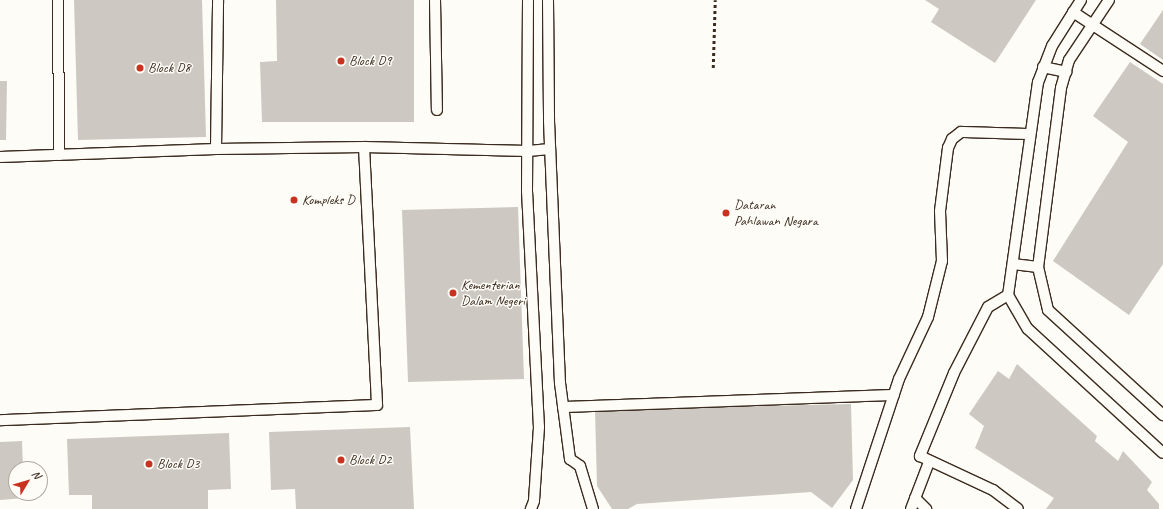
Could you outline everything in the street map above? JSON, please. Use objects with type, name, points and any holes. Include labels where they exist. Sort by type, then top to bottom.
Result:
[{"type":"lane","points":[[58,0],[59,155]]},
{"type":"lane","points":[[216,149],[218,0]]},
{"type":"lane","points":[[435,0],[437,110]]},
{"type":"lane","points":[[528,0],[527,191],[539,427],[531,509]]},
{"type":"lane","points":[[548,0],[550,149],[560,383],[570,459],[580,466],[593,509]]},
{"type":"lane","points":[[1081,0],[1052,46],[1043,67],[1030,134],[1008,295],[1028,329],[1163,453]]},
{"type":"lane","points":[[1109,0],[1069,60],[1061,88],[1038,267],[1048,310],[1163,415]]},
{"type":"lane","points":[[1073,12],[1163,71]]},
{"type":"lane","points":[[1043,67],[1066,72]]},
{"type":"lane","points":[[856,509],[894,395],[928,317],[942,261],[940,211],[948,148],[952,139],[960,132],[1030,134]]},
{"type":"lane","points":[[0,157],[216,149],[364,147],[528,151],[550,149]]},
{"type":"lane","points":[[0,420],[377,405],[364,147]]},
{"type":"lane","points":[[1013,264],[1038,267]]},
{"type":"lane","points":[[1008,295],[988,307],[954,373],[920,456],[930,462],[993,490],[1018,509]]},
{"type":"lane","points":[[563,407],[894,395]]},
{"type":"lane","points":[[911,509],[930,462]]},
{"type":"lane","points":[[915,498],[926,509]]},
{"type":"path","points":[[713,68],[715,0]]},
{"type":"building","name":"Block D8","points":[[74,0],[202,0],[206,137],[78,140]]},
{"type":"building","name":"Block D9","points":[[276,0],[414,0],[414,122],[262,122],[260,62],[277,61]]},
{"type":"building","points":[[925,0],[1036,0],[995,63],[931,22],[939,9]]},
{"type":"building","points":[[1163,10],[1163,60],[1140,44]]},
{"type":"building","points":[[1130,62],[1163,84],[1163,264],[1129,315],[1053,261],[1128,142],[1093,116]]},
{"type":"building","points":[[0,81],[7,81],[6,140],[0,140]]},
{"type":"building","points":[[518,207],[524,379],[408,382],[402,210]]},
{"type":"building","points":[[1017,364],[1097,436],[1095,441],[1118,461],[1123,451],[1152,482],[1147,490],[1159,504],[1159,509],[1046,509],[1054,498],[975,448],[984,426],[969,414],[998,371],[1009,379]]},
{"type":"building","points":[[851,404],[853,480],[832,508],[811,492],[637,504],[628,509],[612,509],[597,486],[595,410]]},
{"type":"building","name":"Block D2","points":[[410,427],[414,509],[296,509],[295,489],[271,490],[269,432]]},
{"type":"building","name":"Block D3","points":[[229,433],[231,489],[208,490],[208,509],[92,509],[92,495],[69,495],[67,439]]},
{"type":"building","points":[[22,441],[23,461],[8,461],[8,499],[0,500],[0,442]]},
{"type":"place","name":"Block D9","points":[[341,61]]},
{"type":"place","name":"Block D8","points":[[140,68]]},
{"type":"place","name":"Kompleks D","points":[[294,200]]},
{"type":"place","name":"Dataran Pahlawan Negara","points":[[726,213]]},
{"type":"place","name":"Kementerian Dalam Negeri","points":[[453,293]]},
{"type":"place","name":"Block D2","points":[[341,460]]},
{"type":"place","name":"Block D3","points":[[149,464]]}]
